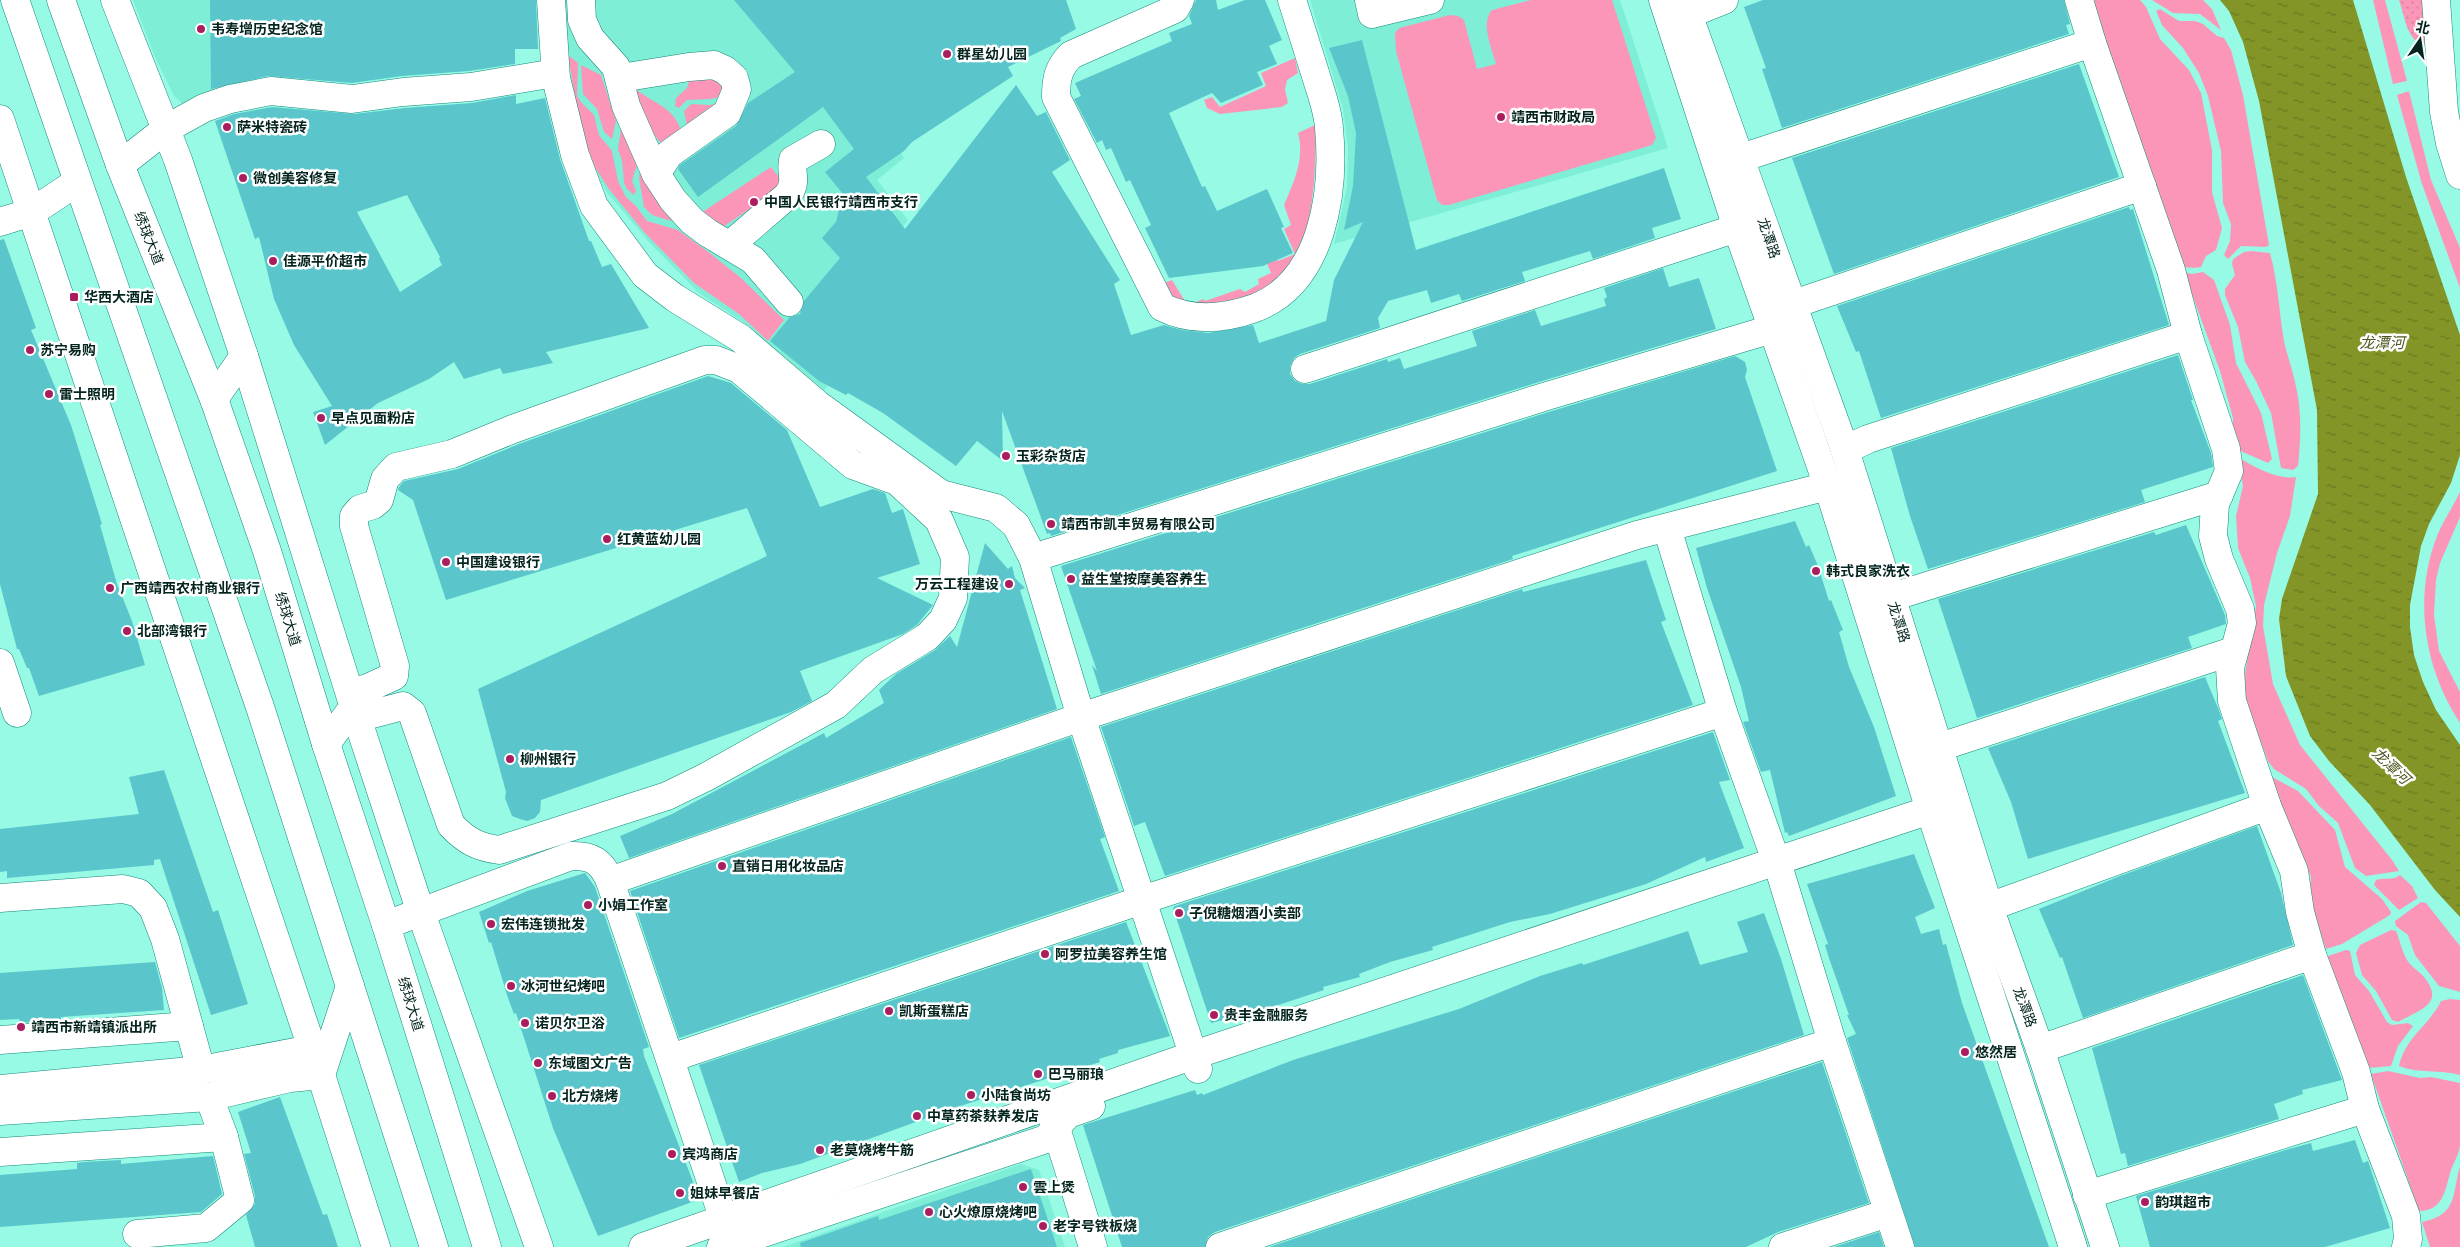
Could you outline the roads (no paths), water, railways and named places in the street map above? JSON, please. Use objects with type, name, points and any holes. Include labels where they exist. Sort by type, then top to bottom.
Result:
[{"type":"street","points":[[15,0],[76,182],[260,707],[434,1247]]},
{"type":"street","name":"绣球大道","points":[[61,0],[120,165],[214,399],[267,551],[326,744],[386,925],[487,1247]]},
{"type":"street","points":[[115,0],[166,129],[244,356],[421,913],[539,1247]]},
{"type":"street","points":[[551,0],[555,73],[575,155],[594,206],[645,275],[675,298],[740,338],[818,404],[941,494],[996,508],[1016,525],[1033,558],[1081,717],[1196,1062]]},
{"type":"street","points":[[581,0],[582,20],[590,38],[616,67],[626,106],[656,174],[674,200],[692,220],[708,233],[753,260],[789,302]]},
{"type":"street","points":[[1180,0],[1175,9],[1071,55],[1061,65],[1056,81],[1056,97],[1162,307],[1188,317],[1207,318],[1230,315],[1270,302],[1284,292],[1298,276],[1311,256],[1317,240],[1329,187],[1329,127],[1292,0]]},
{"type":"street","points":[[1369,0],[1372,14],[1430,0]]},
{"type":"street","name":"龙潭路","points":[[1663,0],[1737,228],[1828,486],[1932,818],[2073,1247]]},
{"type":"street","points":[[1686,9],[1699,10],[1724,0]]},
{"type":"street","points":[[2079,0],[2092,43],[2171,270],[2188,335],[2226,449],[2228,471],[2219,495],[2213,520],[2213,536],[2219,559],[2240,609],[2242,623],[2233,650],[2229,682],[2232,701],[2267,806],[2294,871],[2300,912],[2312,955],[2356,1072],[2365,1109],[2406,1216],[2408,1239],[2406,1247]]},
{"type":"street","points":[[2436,0],[2444,112],[2450,143],[2460,175]]},
{"type":"street","name":"龙潭路","points":[[1686,9],[1845,450],[1989,907],[2040,1049],[2105,1247]]},
{"type":"street","points":[[1741,158],[2092,43]]},
{"type":"street","points":[[620,81],[633,76],[690,66],[714,65],[725,70],[734,78],[737,89],[727,113],[669,154],[656,174]]},
{"type":"street","points":[[120,165],[166,129],[204,108],[244,95],[271,91],[352,99],[403,92],[471,87],[555,73]]},
{"type":"street","points":[[0,119],[321,1075],[376,1247]]},
{"type":"street","points":[[730,245],[788,195],[794,185],[791,169],[792,160],[821,144]]},
{"type":"street","points":[[0,222],[32,212],[76,182]]},
{"type":"street","points":[[1792,305],[2142,186]]},
{"type":"street","points":[[1305,369],[1737,228]]},
{"type":"street","points":[[706,317],[702,332],[704,343],[716,360]]},
{"type":"street","points":[[1033,558],[1546,396],[1772,329]]},
{"type":"street","points":[[1845,450],[1868,439],[2188,335]]},
{"type":"street","points":[[214,399],[244,356]]},
{"type":"street","points":[[326,744],[354,706],[368,688],[394,676],[395,666],[354,526],[354,516],[360,509],[373,505],[379,500],[385,479],[396,467],[452,454],[522,426],[705,360],[716,360],[739,369],[853,465],[897,480],[939,520],[954,556],[953,598],[943,620],[926,637],[873,670],[836,705],[667,796],[499,850],[480,848],[464,838],[451,825],[412,713],[403,706],[354,706]]},
{"type":"street","points":[[610,881],[1081,717],[1637,535],[1828,486]]},
{"type":"street","points":[[1892,597],[2219,495]]},
{"type":"street","points":[[1668,528],[1723,712],[1778,867],[1832,1042],[1900,1247]]},
{"type":"street","points":[[1940,747],[2233,650]]},
{"type":"street","points":[[0,663],[16,713]]},
{"type":"street","points":[[671,1058],[1142,900],[1723,712]]},
{"type":"street","points":[[1989,907],[2267,806]]},
{"type":"street","points":[[643,1247],[726,1237],[1196,1062],[1778,867],[1932,818]]},
{"type":"street","points":[[386,925],[571,856],[583,856],[596,860],[605,870],[610,881],[671,1058],[726,1237]]},
{"type":"street","points":[[0,898],[123,889],[139,893],[153,908],[165,939],[201,1070]]},
{"type":"street","points":[[2040,1049],[2312,955]]},
{"type":"street","points":[[321,1075],[350,986]]},
{"type":"street","points":[[0,1040],[190,1026]]},
{"type":"street","points":[[1220,1247],[1832,1042]]},
{"type":"street","points":[[0,1089],[201,1070],[311,1049]]},
{"type":"street","points":[[0,1111],[209,1097],[290,1078],[321,1075]]},
{"type":"street","points":[[137,1234],[206,1228],[240,1200],[224,1136],[209,1097]]},
{"type":"street","points":[[2087,1195],[2365,1109]]},
{"type":"street","points":[[1053,1116],[1093,1247]]},
{"type":"street","points":[[0,1152],[224,1136]]},
{"type":"street","points":[[1783,1247],[1888,1213]]},
{"type":"water","name":"龙潭河","points":[[2220,0],[2353,0],[2406,177],[2460,335],[2460,455],[2451,483],[2429,524],[2421,546],[2410,605],[2410,627],[2414,655],[2423,682],[2436,710],[2460,745],[2460,917],[2435,890],[2370,805],[2329,761],[2310,736],[2286,676],[2279,619],[2282,599],[2318,494],[2317,410],[2259,101],[2243,42],[2229,11]]},
{"type":"place","name":"韦寿增历史纪念馆","points":[[201,29]]},
{"type":"place","name":"群星幼儿园","points":[[947,54]]},
{"type":"place","name":"靖西市财政局","points":[[1501,117]]},
{"type":"place","name":"萨米特瓷砖","points":[[227,127]]},
{"type":"place","name":"微创美容修复","points":[[243,178]]},
{"type":"place","name":"中国人民银行靖西市支行","points":[[754,202]]},
{"type":"place","name":"佳源平价超市","points":[[273,261]]},
{"type":"place","name":"华西大酒店","points":[[74,297]]},
{"type":"place","name":"苏宁易购","points":[[30,350]]},
{"type":"place","name":"雷士照明","points":[[49,394]]},
{"type":"place","name":"早点见面粉店","points":[[321,418]]},
{"type":"place","name":"玉彩杂货店","points":[[1006,456]]},
{"type":"place","name":"靖西市凯丰贸易有限公司","points":[[1051,524]]},
{"type":"place","name":"红黄蓝幼儿园","points":[[607,539]]},
{"type":"place","name":"中国建设银行","points":[[446,562]]},
{"type":"place","name":"韩式良家洗衣","points":[[1816,571]]},
{"type":"place","name":"益生堂按摩美容养生","points":[[1071,579]]},
{"type":"place","name":"万云工程建设","points":[[1009,584]]},
{"type":"place","name":"广西靖西农村商业银行","points":[[110,588]]},
{"type":"place","name":"北部湾银行","points":[[127,631]]},
{"type":"place","name":"柳州银行","points":[[510,759]]},
{"type":"place","name":"直销日用化妆品店","points":[[722,866]]},
{"type":"place","name":"小娟工作室","points":[[588,905]]},
{"type":"place","name":"子倪糖烟酒小卖部","points":[[1179,913]]},
{"type":"place","name":"宏伟连锁批发","points":[[491,924]]},
{"type":"place","name":"阿罗拉美容养生馆","points":[[1045,954]]},
{"type":"place","name":"冰河世纪烤吧","points":[[511,986]]},
{"type":"place","name":"凯斯蛋糕店","points":[[889,1011]]},
{"type":"place","name":"贵丰金融服务","points":[[1214,1015]]},
{"type":"place","name":"诺贝尔卫浴","points":[[525,1023]]},
{"type":"place","name":"靖西市新靖镇派出所","points":[[21,1027]]},
{"type":"place","name":"悠然居","points":[[1965,1052]]},
{"type":"place","name":"东域图文广告","points":[[538,1063]]},
{"type":"place","name":"巴马丽琅","points":[[1038,1074]]},
{"type":"place","name":"小陆食尚坊","points":[[971,1095]]},
{"type":"place","name":"北方烧烤","points":[[552,1096]]},
{"type":"place","name":"中草药茶麸养发店","points":[[917,1116]]},
{"type":"place","name":"老莫烧烤牛筋","points":[[820,1150]]},
{"type":"place","name":"宾鸿商店","points":[[672,1154]]},
{"type":"place","name":"雲上煲","points":[[1023,1187]]},
{"type":"place","name":"姐妹早餐店","points":[[680,1193]]},
{"type":"place","name":"韵琪超市","points":[[2145,1202]]},
{"type":"place","name":"心火燎原烧烤吧","points":[[929,1212]]},
{"type":"place","name":"老字号铁板烧","points":[[1043,1226]]}]
